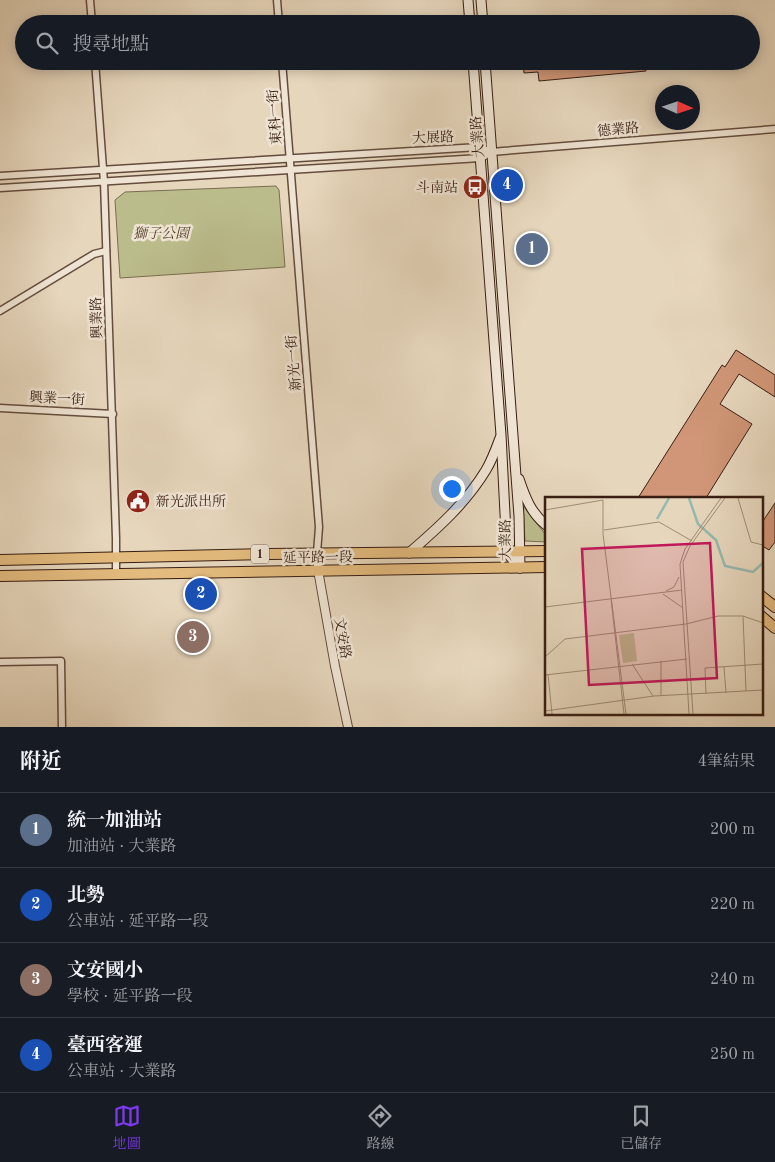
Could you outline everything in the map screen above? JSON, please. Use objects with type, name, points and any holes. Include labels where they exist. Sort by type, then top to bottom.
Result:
[{"type":"main road","points":[[469,4],[481,3]]},
{"type":"main road","name":"大業路","points":[[474,70],[501,436],[507,552],[520,568]]},
{"type":"main road","name":"大業路","points":[[486,70],[520,568]]},
{"type":"main road","points":[[486,238],[498,236]]},
{"type":"main road","points":[[496,373],[508,372]]},
{"type":"main road","points":[[409,553],[448,519],[468,497],[487,469],[501,436]]},
{"type":"main road","points":[[514,466],[526,500],[533,512],[545,524]]},
{"type":"main road","name":"延平路一段","points":[[0,560],[317,553],[545,551]]},
{"type":"main road","name":"延平路一段","points":[[0,576],[545,567]]},
{"type":"main road","points":[[762,597],[775,607]]},
{"type":"main road","points":[[762,617],[775,628]]},
{"type":"street","points":[[90,0],[91,15]]},
{"type":"street","points":[[277,0],[278,15]]},
{"type":"street","name":"興業路","points":[[96,70],[104,170],[113,414],[116,574]]},
{"type":"street","name":"東科一街","points":[[283,70],[290,170]]},
{"type":"street","name":"德業路","points":[[492,152],[775,129]]},
{"type":"street","name":"大展路","points":[[0,176],[479,147],[492,152]]},
{"type":"street","name":"大展路","points":[[0,188],[480,158],[492,152]]},
{"type":"street","name":"新光一街","points":[[290,170],[319,527],[317,553]]},
{"type":"street","points":[[0,311],[94,254],[106,251]]},
{"type":"street","name":"興業一街","points":[[0,408],[113,414]]},
{"type":"street","name":"文安路","points":[[317,553],[318,570],[335,666],[348,727]]},
{"type":"street","points":[[0,662],[61,662],[62,727]]},
{"type":"green space","name":"獅子公園","points":[[276,186],[279,190],[285,267],[120,278],[115,200],[125,192]]},
{"type":"green space","points":[[523,506],[545,534],[545,542],[525,541]]},
{"type":"building","points":[[524,70],[646,71],[539,81],[538,72],[524,73]]},
{"type":"building","points":[[736,350],[775,375],[775,397],[739,374],[720,404],[752,424],[707,497],[639,497],[722,365],[725,367]]},
{"type":"building","points":[[775,503],[775,542],[769,550],[762,546],[762,522]]},
{"type":"place","name":"臺西客運","points":[[507,185]]},
{"type":"place","name":"斗南站","points":[[475,187]]},
{"type":"place","name":"統一加油站","points":[[532,249]]},
{"type":"place","name":"新光派出所","points":[[138,501]]},
{"type":"place","name":"北勢","points":[[201,594]]},
{"type":"place","name":"文安國小","points":[[193,637]]}]
